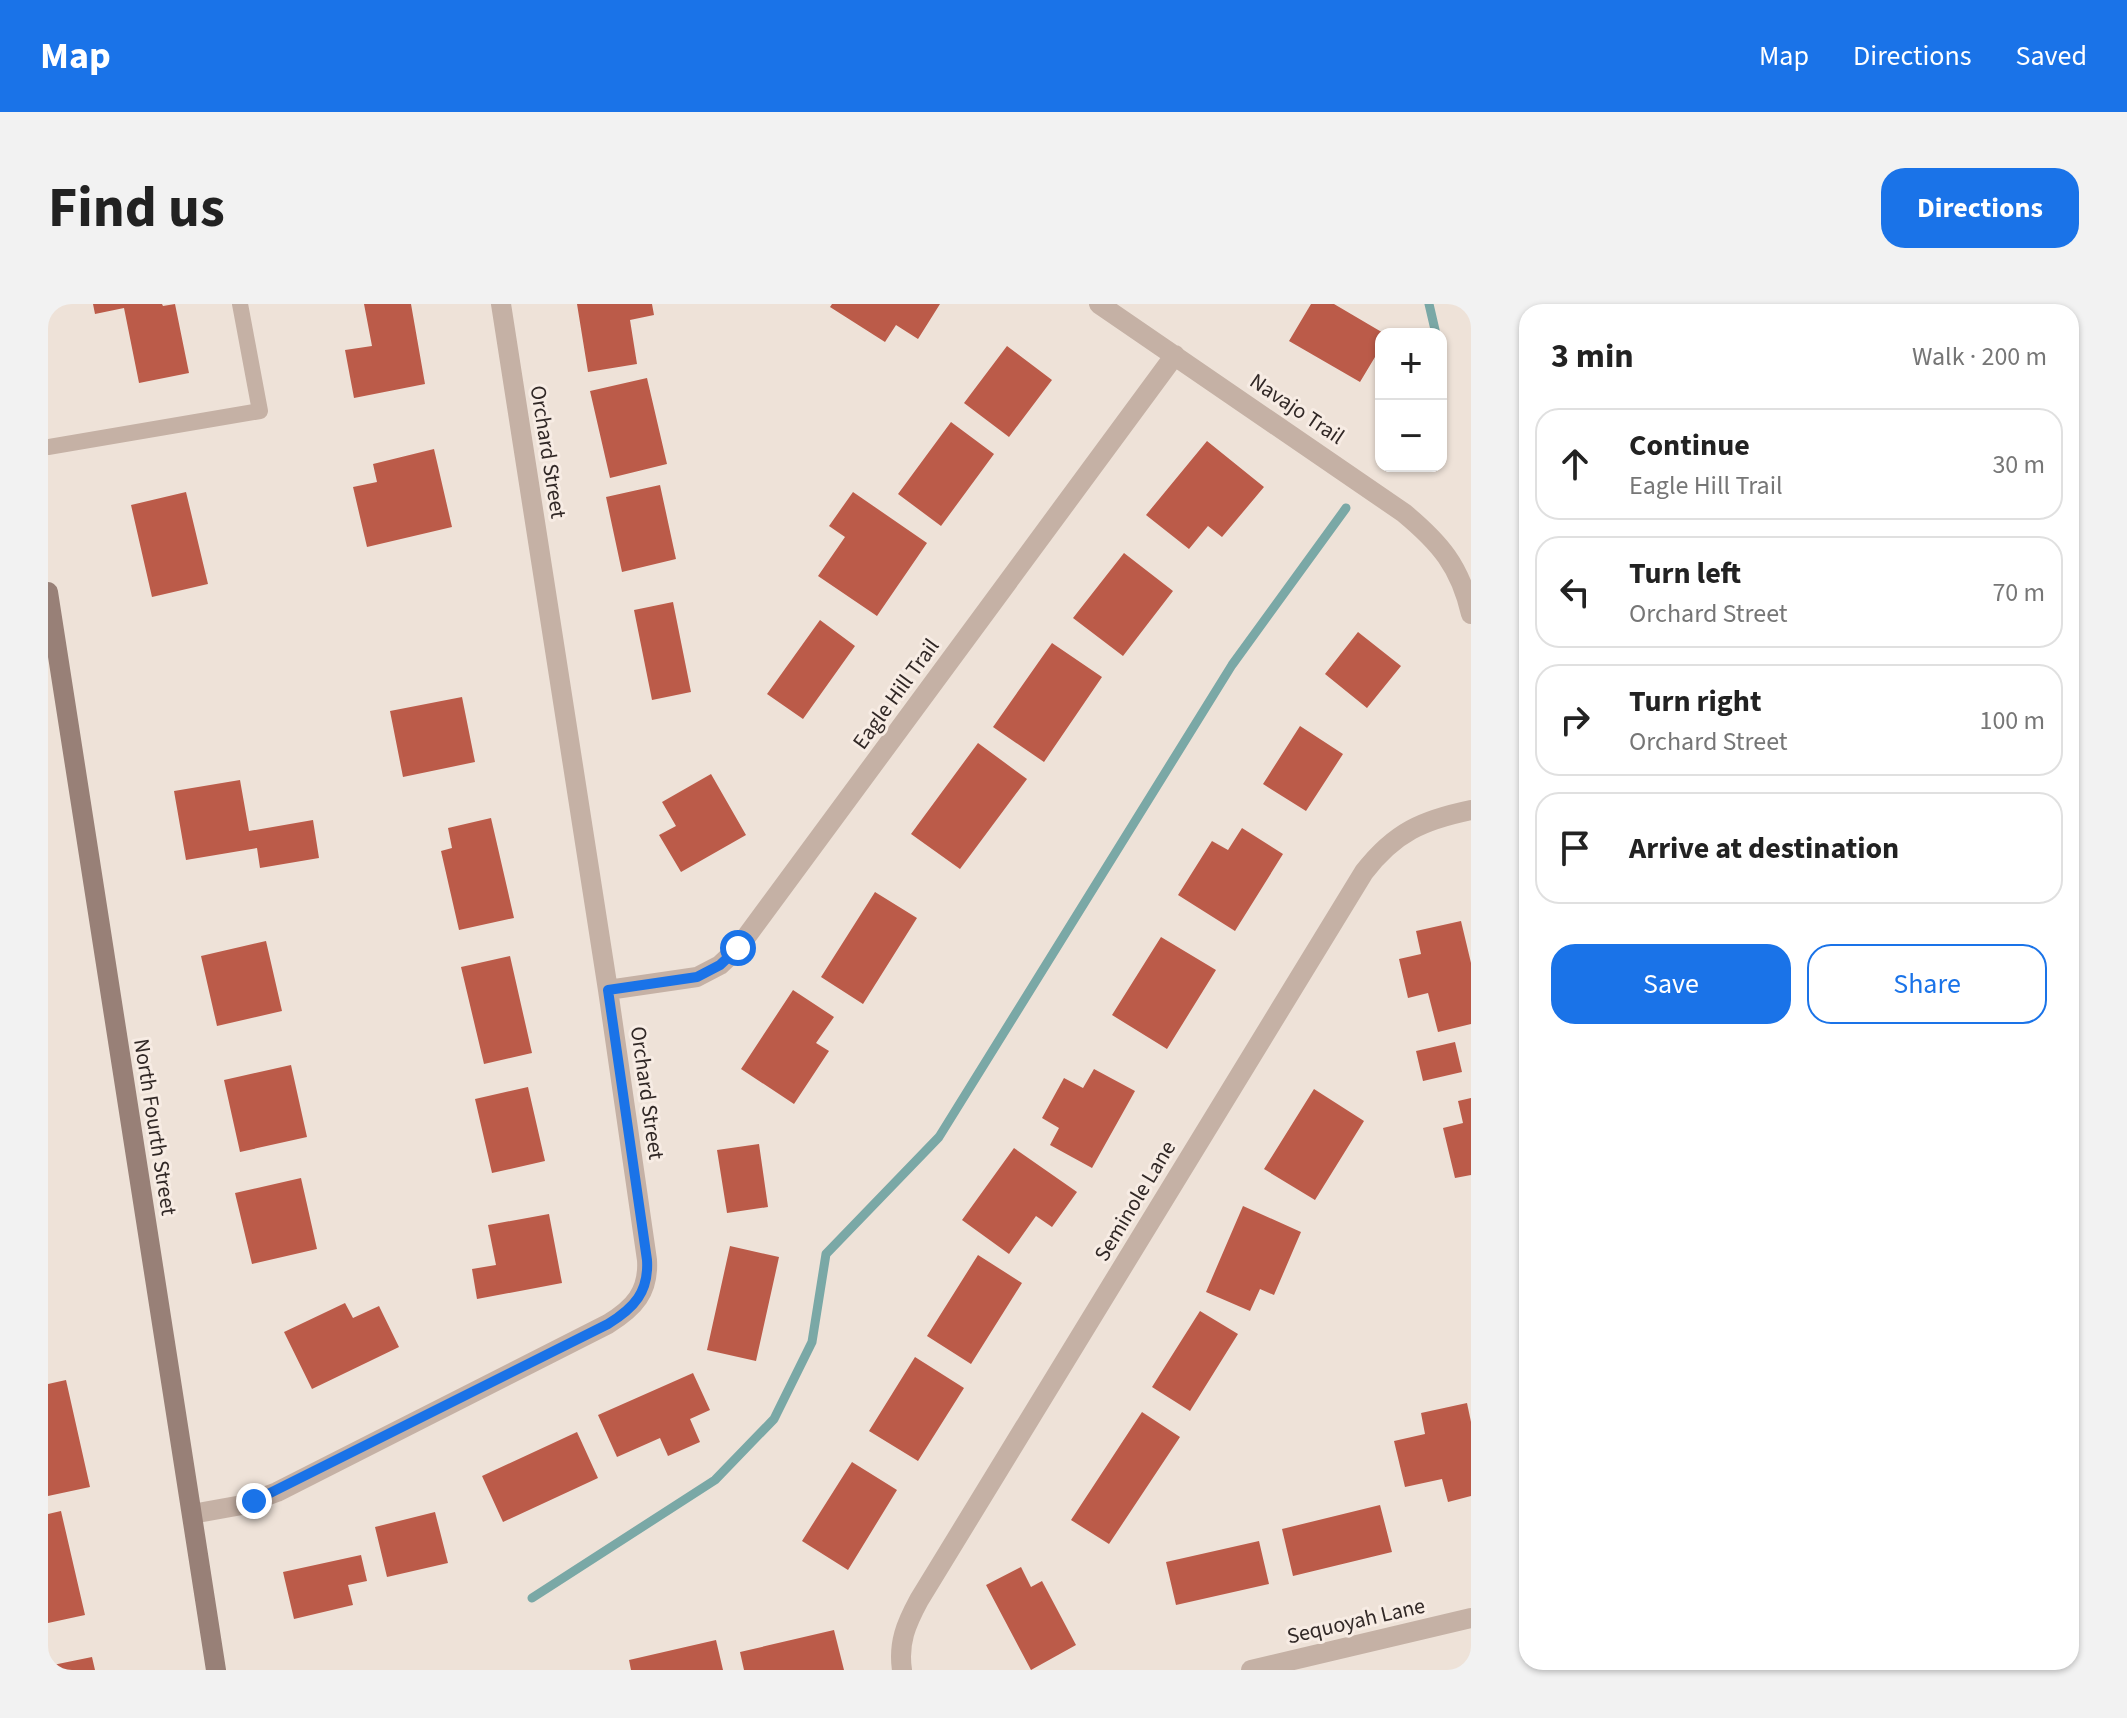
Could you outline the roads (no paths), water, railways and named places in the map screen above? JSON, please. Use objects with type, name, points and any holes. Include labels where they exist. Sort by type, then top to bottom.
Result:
[{"type":"main road","name":"North Fourth Street","points":[[48,592],[216,1670]]},
{"type":"street","name":"Orchard Street","points":[[192,1514],[242,1505],[277,1492],[608,1324],[637,1302],[646,1283],[647,1260],[608,990],[501,304]]},
{"type":"street","name":"Navajo Trail","points":[[1099,304],[1378,494],[1427,532],[1454,565],[1471,614]]},
{"type":"street","name":"Eagle Hill Trail","points":[[608,990],[697,977],[720,965],[738,948],[1175,355]]},
{"type":"street","name":"Seminole Lane","points":[[902,1670],[902,1636],[919,1600],[1364,872],[1384,849],[1406,831],[1433,819],[1471,810]]},
{"type":"street","name":"Sequoyah Lane","points":[[1251,1670],[1471,1618]]},
{"type":"lane","points":[[48,447],[260,411],[240,304]]},
{"type":"waterway","points":[[1429,304],[1435,328]]},
{"type":"waterway","points":[[532,1598],[715,1480],[774,1419],[812,1342],[826,1254],[939,1137],[1232,665],[1346,508]]}]
